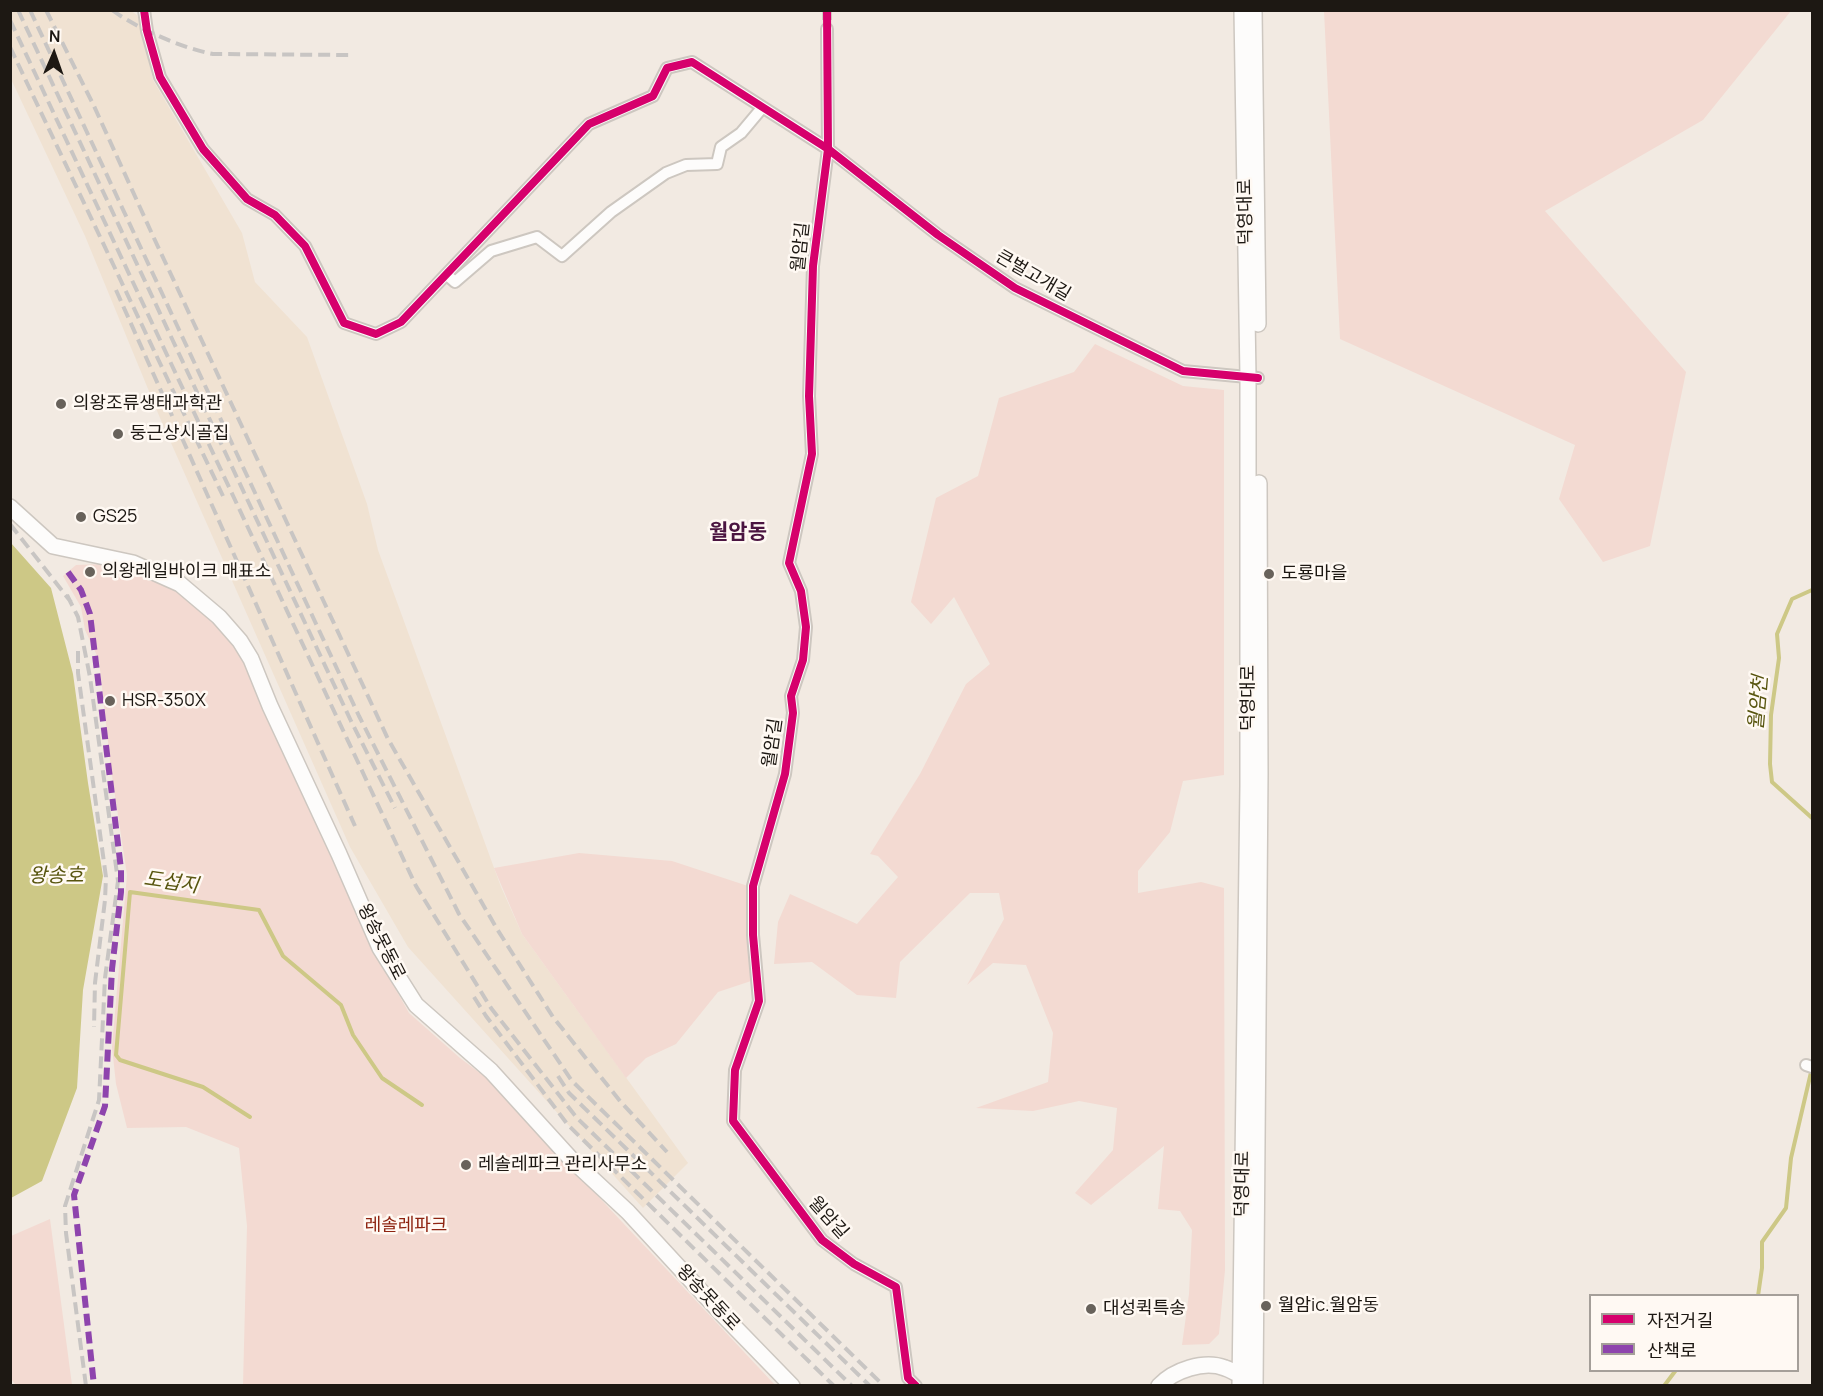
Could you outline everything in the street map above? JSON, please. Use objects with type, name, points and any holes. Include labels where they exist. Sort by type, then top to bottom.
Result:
[{"type":"street","points":[[144,10],[147,31],[160,77],[202,149],[247,200],[275,216],[305,246],[344,323],[376,334],[401,322],[451,278],[491,251],[537,237],[562,256],[611,212],[666,173],[686,165],[717,164],[721,147],[741,133],[762,108]]},
{"type":"street","name":"덕영대로","points":[[1242,10],[1253,377]]},
{"type":"street","name":"덕영대로","points":[[1247,1383],[1248,786],[1253,377],[1254,10]]},
{"type":"street","name":"월암길","points":[[827,28],[828,148],[813,266],[809,396],[812,454],[789,563],[801,591],[806,627],[803,660],[791,696],[794,714],[785,774],[753,886],[753,935],[759,1001],[735,1070],[733,1121],[822,1240],[854,1264],[897,1287],[908,1378],[916,1386]]},
{"type":"street","name":"큰벌고개길","points":[[451,278],[589,124],[653,96],[667,68],[692,62],[828,148],[938,235],[1015,288],[1183,371],[1253,377]]},
{"type":"street","name":"왕송못동로","points":[[10,507],[53,546],[133,563],[180,584],[219,616],[240,641],[251,659],[270,706],[380,948],[416,1005],[491,1071],[571,1160],[628,1212],[792,1386]]},
{"type":"street","points":[[1159,1386],[1167,1377],[1189,1367],[1219,1366],[1247,1383]]},
{"type":"shaded area","points":[[130,10],[137,15],[140,22],[153,80],[242,233],[255,282],[307,337],[367,504],[378,550],[501,887],[522,934],[688,1163],[643,1208],[408,947],[350,847],[160,418],[85,236],[11,79],[11,11]]},
{"type":"green space","points":[[1324,11],[1791,11],[1703,120],[1545,211],[1686,372],[1650,546],[1603,562],[1559,499],[1575,445],[1340,339]]},
{"type":"green space","points":[[1095,344],[1183,386],[1224,390],[1224,775],[1183,781],[1170,832],[1138,871],[1138,893],[1201,882],[1224,888],[1225,1270],[1219,1334],[1209,1344],[1182,1345],[1189,1294],[1192,1230],[1180,1211],[1158,1209],[1164,1146],[1091,1205],[1075,1193],[1113,1150],[1117,1108],[1079,1101],[1033,1111],[976,1108],[1048,1082],[1053,1033],[1026,965],[993,963],[967,985],[1004,919],[999,893],[970,893],[900,962],[896,998],[857,995],[812,962],[774,964],[778,922],[790,894],[857,924],[898,877],[878,856],[870,854],[920,774],[966,684],[990,664],[954,597],[931,624],[911,602],[936,498],[978,476],[999,398],[1074,372]]},
{"type":"green space","name":"레솔레파크","points":[[105,564],[136,571],[174,589],[220,624],[247,662],[376,954],[409,1013],[460,1058],[488,1079],[775,1385],[243,1385],[247,1226],[239,1148],[186,1127],[127,1128],[116,1084],[112,1047],[127,875],[111,769],[99,660],[85,630],[81,607],[63,576],[76,565]]},
{"type":"green space","points":[[579,853],[672,861],[748,886],[746,928],[751,981],[718,992],[676,1044],[646,1058],[626,1078],[522,934],[494,868]]},
{"type":"green space","points":[[50,1219],[72,1385],[16,1385],[10,1378],[11,1236]]},
{"type":"water","name":"왕송호","points":[[11,543],[51,588],[73,674],[103,876],[83,990],[77,1088],[42,1181],[11,1198]]},
{"type":"waterway","name":"월암천","points":[[1812,590],[1792,599],[1777,634],[1779,658],[1771,715],[1770,764],[1772,782],[1812,818]]},
{"type":"waterway","name":"도섭지","points":[[250,1117],[203,1087],[120,1060],[116,1055],[130,892],[259,910],[283,956],[341,1005],[353,1035],[382,1078],[422,1105]]},
{"type":"waterway","name":"월암천","points":[[1758,1294],[1762,1268],[1762,1242],[1786,1208],[1791,1158],[1812,1068]]},
{"type":"waterway","name":"월암천","points":[[1664,1386],[1674,1372]]},
{"type":"tunnel","points":[[827,10],[827,29]]},
{"type":"railway","points":[[18,10],[351,721],[395,808]]},
{"type":"railway","points":[[30,10],[359,716],[459,914],[572,1081],[884,1386]]},
{"type":"railway","points":[[46,10],[94,106],[388,739],[497,929],[553,1017],[620,1101],[667,1152]]},
{"type":"railway","points":[[112,10],[161,37],[213,54],[352,55]]},
{"type":"railway","points":[[10,20],[416,886],[491,1008],[577,1118],[852,1386]]},
{"type":"railway","points":[[10,47],[223,496]]},
{"type":"railway","points":[[116,290],[355,826]]},
{"type":"railway","points":[[10,524],[71,602]]},
{"type":"railway","points":[[67,595],[78,617],[90,677],[118,881],[105,978],[99,1100],[65,1206],[66,1233],[86,1386]]},
{"type":"railway","points":[[78,651],[78,673],[106,877],[95,983],[94,1027]]},
{"type":"railway","points":[[474,997],[568,1125],[834,1386]]},
{"type":"railway","points":[[558,1076],[569,1093],[870,1386]]},
{"type":"marked path","points":[[68,572],[81,590],[90,614],[121,869],[121,892],[112,969],[105,1106],[74,1195],[94,1386]]},
{"type":"cycle path","points":[[144,10],[147,31],[160,77],[203,149],[247,199],[275,215],[305,246],[344,323],[376,334],[401,322],[589,124],[653,96],[667,68],[692,62],[828,149],[938,235],[1015,288],[1183,371],[1258,378]]},
{"type":"cycle path","points":[[827,10],[828,149],[813,266],[809,396],[812,454],[789,563],[801,591],[806,627],[803,660],[791,696],[793,713],[785,774],[753,886],[753,935],[759,1001],[735,1070],[733,1121],[822,1240],[854,1264],[896,1287],[908,1378],[916,1386]]},
{"type":"place","name":"의왕조류생태과학관","points":[[61,404]]},
{"type":"place","name":"둥근상시골집","points":[[118,434]]},
{"type":"place","name":"GS25","points":[[81,517]]},
{"type":"place","name":"의왕레일바이크 매표소","points":[[90,572]]},
{"type":"place","name":"도룡마을","points":[[1269,574]]},
{"type":"place","name":"HSR-350X","points":[[110,701]]},
{"type":"place","name":"레솔레파크 관리사무소","points":[[466,1165]]},
{"type":"place","name":"월암ic.월암동","points":[[1266,1306]]},
{"type":"place","name":"대성퀵특송","points":[[1091,1309]]},
{"type":"district","name":"월암동","points":[[738,533]]}]
